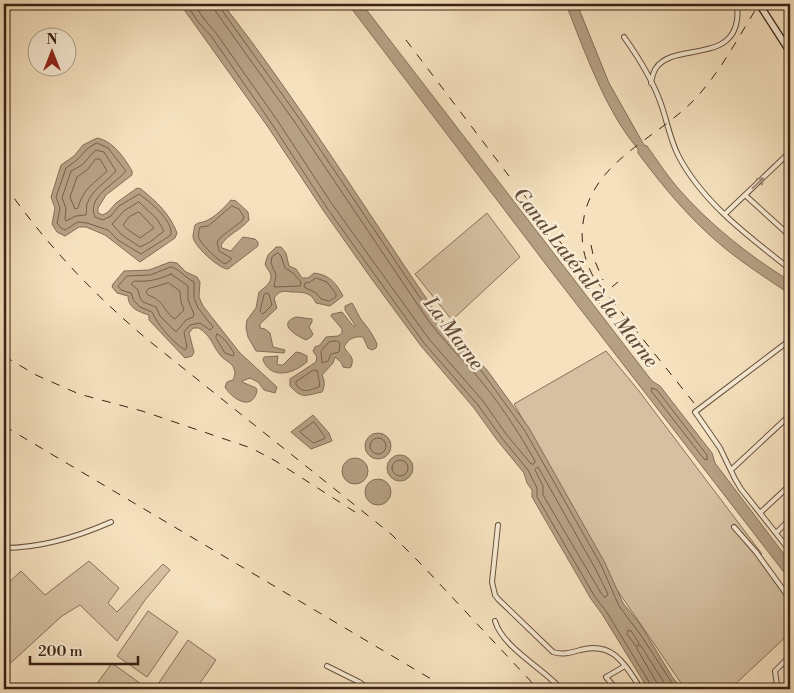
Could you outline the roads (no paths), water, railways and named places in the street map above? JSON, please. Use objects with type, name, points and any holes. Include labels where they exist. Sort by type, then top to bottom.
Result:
[{"type":"street","points":[[651,83],[655,69],[663,61],[708,49],[728,38],[734,30],[737,20],[736,4]]},
{"type":"street","points":[[760,4],[790,52]]},
{"type":"street","points":[[624,37],[637,55],[661,104],[678,156],[705,196],[789,266]]},
{"type":"street","points":[[725,214],[790,152]]},
{"type":"street","points":[[745,195],[790,236]]},
{"type":"street","points":[[790,340],[695,412],[720,448],[738,484],[790,551]]},
{"type":"street","points":[[731,470],[790,415]]},
{"type":"street","points":[[760,513],[790,485]]},
{"type":"street","points":[[776,533],[790,520]]},
{"type":"street","points":[[4,548],[61,541],[110,522]]},
{"type":"street","points":[[498,525],[492,582],[498,599],[553,652],[562,654],[596,647],[616,656],[640,689]]},
{"type":"street","points":[[734,526],[756,552],[790,599]]},
{"type":"street","points":[[495,621],[498,628],[516,651],[561,689]]},
{"type":"street","points":[[780,689],[777,685],[775,671],[790,656]]},
{"type":"street","points":[[327,666],[369,689]]},
{"type":"street","points":[[616,689],[606,677],[625,666]]},
{"type":"street","points":[[772,689],[777,685]]},
{"type":"water","name":"La Marne","points":[[180,4],[223,4],[279,80],[437,314],[457,339],[487,370],[529,428],[605,563],[623,603],[640,624],[673,678],[682,689],[648,689],[591,599],[532,497],[532,490],[527,483],[524,473],[474,408],[421,346],[371,278],[268,127]]},
{"type":"water","points":[[348,4],[362,4],[652,381],[660,386],[712,453],[715,463],[790,562],[790,580],[554,275]]},
{"type":"water","points":[[566,4],[577,4],[609,83],[644,145],[647,146],[677,187],[702,214],[744,250],[790,281],[790,294],[727,250],[702,228],[668,192],[638,153],[638,149],[626,134],[606,99]]},
{"type":"water","points":[[97,138],[113,146],[122,155],[132,171],[132,175],[106,195],[98,208],[98,213],[103,215],[137,188],[141,189],[171,220],[177,233],[175,238],[140,262],[105,235],[86,227],[79,227],[65,236],[57,232],[52,224],[55,208],[51,197],[61,165],[74,156],[83,145]]},
{"type":"water","points":[[231,200],[236,201],[248,212],[249,220],[224,241],[221,245],[222,248],[231,251],[243,237],[255,239],[258,242],[258,246],[228,269],[219,265],[208,256],[194,241],[193,236],[195,225],[213,217]]},
{"type":"water","points":[[276,247],[281,247],[286,253],[289,266],[296,269],[302,278],[308,278],[314,273],[324,276],[335,284],[343,296],[330,306],[316,303],[312,297],[303,293],[284,291],[276,295],[274,298],[277,308],[260,324],[260,328],[270,333],[273,347],[285,350],[284,353],[256,351],[248,337],[246,328],[247,320],[256,308],[259,292],[270,280],[271,275],[265,264],[268,255]]},
{"type":"water","points":[[170,262],[177,263],[186,272],[197,277],[200,282],[199,297],[203,306],[240,353],[277,387],[275,393],[264,390],[258,382],[250,378],[242,382],[256,388],[257,391],[251,401],[242,401],[232,396],[225,387],[227,382],[233,380],[235,370],[221,356],[204,332],[199,328],[193,328],[189,333],[194,352],[192,356],[185,358],[149,320],[149,315],[135,309],[130,304],[128,296],[117,293],[112,287],[124,271],[149,270]]},
{"type":"water","points":[[352,303],[374,338],[377,344],[376,348],[372,350],[368,348],[363,337],[352,339],[344,347],[352,358],[351,367],[343,367],[341,362],[335,357],[333,363],[322,375],[324,388],[322,392],[308,395],[298,393],[290,386],[290,379],[316,362],[317,357],[313,351],[326,337],[338,336],[342,333],[342,329],[331,316],[332,314],[342,312],[354,327],[355,325],[345,310],[345,306]]},
{"type":"water","points":[[296,317],[312,319],[309,327],[313,334],[306,340],[290,330],[288,326],[290,320]]},
{"type":"water","points":[[296,352],[307,356],[307,362],[289,372],[277,373],[271,370],[263,360],[264,357],[278,356],[277,363],[283,365]]},
{"type":"water","points":[[313,415],[329,433],[332,441],[311,449],[291,432]]},
{"type":"water","points":[[378,433],[387,437],[391,446],[387,455],[378,459],[369,455],[365,446],[369,437]]},
{"type":"water","points":[[400,455],[409,459],[413,468],[409,477],[400,481],[391,477],[387,468],[391,459]]},
{"type":"water","points":[[355,458],[364,462],[368,471],[364,480],[355,484],[346,480],[342,471],[346,462]]},
{"type":"water","points":[[378,479],[387,483],[391,492],[387,501],[378,505],[369,501],[365,492],[369,483]]},
{"type":"railway","points":[[694,403],[594,278],[584,252],[582,238],[583,223],[589,202],[599,183],[612,167],[695,99],[721,65],[759,4]]},
{"type":"railway","points":[[406,40],[509,176]]},
{"type":"railway","points":[[4,184],[53,247],[108,305],[148,340],[391,534],[538,689]]},
{"type":"railway","points":[[524,195],[571,256],[587,286],[600,304]]},
{"type":"railway","points":[[591,245],[594,259],[603,280]]},
{"type":"railway","points":[[612,287],[618,282]]},
{"type":"railway","points":[[4,356],[36,375],[79,394],[142,411],[251,448],[274,460],[355,512]]},
{"type":"railway","points":[[4,426],[448,689]]},
{"type":"water label","name":"Canal Latéral à la Marne","points":[[585,278]]}]
